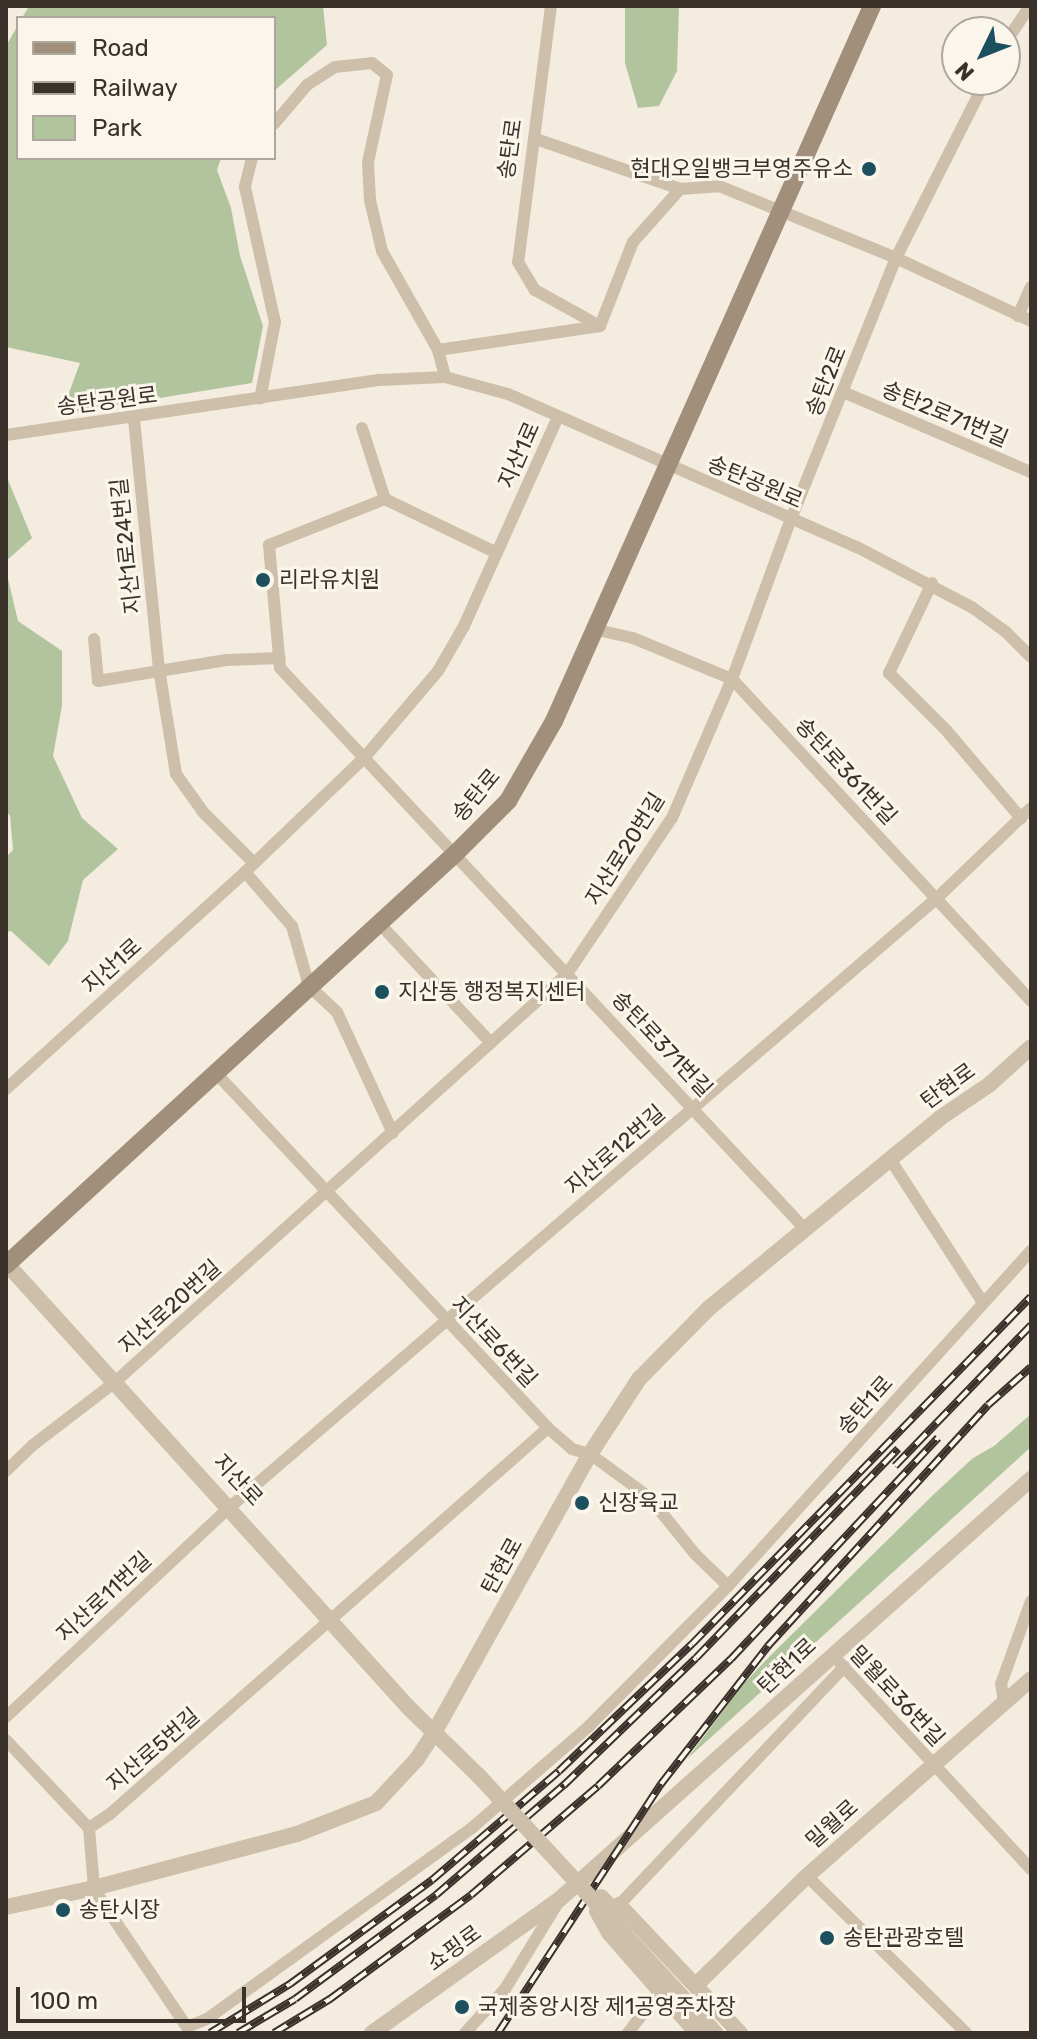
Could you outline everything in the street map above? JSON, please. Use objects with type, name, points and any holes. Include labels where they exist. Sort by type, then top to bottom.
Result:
[{"type":"main road","name":"송탄로","points":[[6,1264],[456,853],[508,801],[554,721],[669,466],[779,209],[872,6]]},
{"type":"street","name":"송탄로","points":[[551,6],[518,262],[535,290],[600,326]]},
{"type":"street","points":[[276,122],[307,85],[335,67],[372,63],[387,75],[368,162],[370,200],[382,251],[438,350],[445,377]]},
{"type":"street","name":"송탄2로","points":[[791,519],[896,258],[978,96]]},
{"type":"street","points":[[536,139],[680,189],[719,186],[896,258],[1031,321]]},
{"type":"street","points":[[252,160],[245,187],[275,322],[260,399]]},
{"type":"street","points":[[438,350],[600,326],[633,242],[680,189]]},
{"type":"street","points":[[1018,316],[1031,287]]},
{"type":"street","name":"송탄공원로","points":[[6,435],[134,419],[380,380],[445,377],[508,394],[932,583],[1006,632],[1031,657]]},
{"type":"street","name":"송탄2로71번길","points":[[843,392],[1031,472]]},
{"type":"street","name":"지산1로","points":[[6,1089],[250,867],[364,758],[438,671],[464,626],[558,417]]},
{"type":"street","name":"지산1로24번길","points":[[134,419],[159,669],[176,774],[203,812],[250,867]]},
{"type":"street","points":[[362,428],[385,499],[497,553]]},
{"type":"street","points":[[385,499],[269,545],[280,663],[364,758],[456,853]]},
{"type":"street","name":"지산로20번길","points":[[6,1471],[33,1445],[115,1382],[328,1193],[567,974],[672,818],[732,679],[791,519]]},
{"type":"street","name":"지산로12번길","points":[[230,1507],[937,898],[1026,813],[889,673],[932,583]]},
{"type":"street","name":"송탄로361번길","points":[[593,629],[633,638],[732,679],[1031,1001]]},
{"type":"street","points":[[94,639],[98,681],[226,660],[280,663]]},
{"type":"street","name":"송탄로371번길","points":[[456,853],[805,1229]]},
{"type":"street","points":[[250,867],[292,926],[309,986],[337,1012],[393,1133]]},
{"type":"street","points":[[379,923],[491,1043]]},
{"type":"street","name":"탄현로","points":[[6,1907],[94,1888],[297,1834],[376,1803],[417,1759],[435,1731],[590,1454],[639,1379],[709,1308],[940,1118],[990,1084],[1031,1047]]},
{"type":"street","name":"지산로6번길","points":[[215,1072],[548,1428],[572,1449],[590,1454]]},
{"type":"street","points":[[890,1159],[983,1303]]},
{"type":"street","name":"송탄1로","points":[[94,1888],[187,2027],[207,2019],[334,1929],[503,1801],[589,1726],[728,1586],[1031,1251]]},
{"type":"street","name":"지산로","points":[[6,1264],[332,1618],[410,1709],[479,1776],[715,2033]]},
{"type":"street","points":[[332,1618],[548,1428]]},
{"type":"street","points":[[590,1454],[649,1497],[695,1554],[728,1586]]},
{"type":"street","name":"탄현1로","points":[[573,1887],[1031,1479]]},
{"type":"street","name":"지산로11번길","points":[[6,1717],[230,1507]]},
{"type":"street","points":[[1004,1702],[1001,1684],[1031,1601]]},
{"type":"street","name":"지산로5번길","points":[[89,1828],[332,1618]]},
{"type":"street","name":"밀월로36번길","points":[[831,1654],[1031,1869]]},
{"type":"street","points":[[573,1887],[614,1911],[844,1667]]},
{"type":"street","name":"밀월로","points":[[696,1985],[807,1876],[1031,1679]]},
{"type":"street","points":[[6,1740],[89,1828],[94,1888]]},
{"type":"street","points":[[807,1876],[966,2033]]},
{"type":"street","points":[[573,1887],[697,2033]]},
{"type":"street","points":[[465,2033],[505,1989],[573,1887]]},
{"type":"street","name":"쇼핑로","points":[[372,2033],[573,1887]]},
{"type":"street","points":[[619,1905],[740,2033]]},
{"type":"street","points":[[628,2033],[661,1990]]},
{"type":"green space","points":[[29,6],[323,6],[327,45],[276,89],[276,16],[23,16]]},
{"type":"green space","points":[[625,6],[679,6],[677,71],[659,106],[638,108],[625,63]]},
{"type":"green space","points":[[16,28],[16,160],[220,160],[217,170],[231,208],[240,256],[263,326],[252,383],[61,414],[80,363],[6,347],[6,46]]},
{"type":"green space","points":[[6,475],[32,538],[6,561]]},
{"type":"green space","points":[[6,570],[18,621],[62,651],[62,706],[53,756],[82,818],[118,849],[83,880],[68,941],[49,966],[11,931],[6,932],[6,857],[13,850],[10,816],[6,811]]},
{"type":"green space","points":[[1031,1414],[1031,1447],[687,1759],[742,1686],[767,1659],[933,1495],[973,1458],[994,1446]]},
{"type":"railway","points":[[210,2033],[290,1984],[432,1880],[559,1771],[692,1644],[1031,1297]]},
{"type":"railway","points":[[895,1466],[1031,1325]]},
{"type":"railway","points":[[498,2033],[661,1784],[768,1646],[988,1405],[1031,1367]]},
{"type":"railway","points":[[274,2033],[330,1999],[471,1895],[598,1786],[731,1659],[938,1438]]},
{"type":"railway","points":[[238,2033],[295,1999],[436,1895],[564,1785],[696,1658],[898,1449]]},
{"type":"place","name":"현대오일뱅크부영주유소","points":[[869,169]]},
{"type":"place","name":"리라유치원","points":[[263,580]]},
{"type":"place","name":"지산동 행정복지센터","points":[[382,992]]},
{"type":"place","name":"신장육교","points":[[582,1503]]},
{"type":"place","name":"송탄시장","points":[[63,1910]]},
{"type":"place","name":"송탄관광호텔","points":[[827,1938]]},
{"type":"place","name":"국제중앙시장 제1공영주차장","points":[[462,2007]]}]
